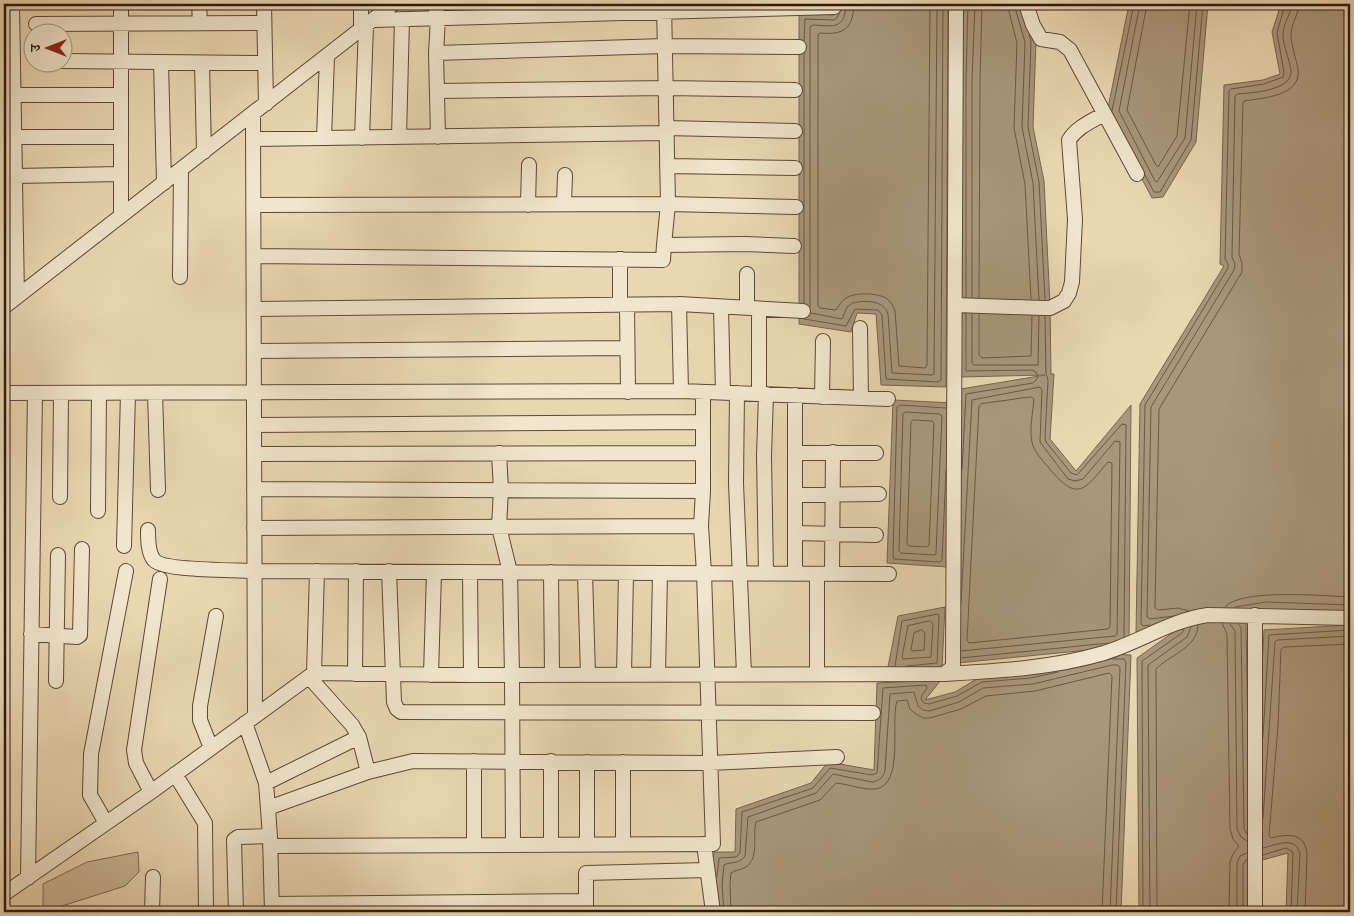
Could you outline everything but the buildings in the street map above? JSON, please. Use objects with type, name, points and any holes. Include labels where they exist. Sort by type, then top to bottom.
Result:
[{"type":"street","points":[[12,4],[8,23],[8,58],[9,95],[14,136],[11,170],[17,297]]},
{"type":"street","points":[[121,4],[121,216]]},
{"type":"street","points":[[199,4],[200,23]]},
{"type":"street","points":[[264,4],[266,104]]},
{"type":"street","points":[[361,4],[366,25],[362,138]]},
{"type":"street","points":[[4,307],[393,4]]},
{"type":"street","points":[[435,4],[438,18],[436,53],[438,136]]},
{"type":"street","points":[[366,25],[402,19],[546,9],[834,7],[835,4]]},
{"type":"street","points":[[944,674],[953,667],[956,4]]},
{"type":"street","points":[[1026,4],[1033,25],[1041,39],[1060,42],[1070,50],[1137,174]]},
{"type":"street","points":[[254,256],[663,260],[668,204],[664,8]]},
{"type":"street","points":[[399,137],[402,19]]},
{"type":"street","points":[[72,24],[264,23]]},
{"type":"street","points":[[436,53],[665,46],[799,48]]},
{"type":"street","points":[[324,138],[327,57]]},
{"type":"street","points":[[72,62],[265,63]]},
{"type":"street","points":[[161,62],[164,183]]},
{"type":"street","points":[[202,62],[204,152]]},
{"type":"street","points":[[437,91],[666,88],[795,90]]},
{"type":"street","points":[[9,95],[121,95]]},
{"type":"street","points":[[253,114],[254,571],[250,720],[266,783],[272,908],[586,907],[586,873],[707,870]]},
{"type":"street","points":[[955,305],[1044,308],[1058,305],[1064,301],[1070,293],[1072,282],[1075,219],[1069,140],[1072,134],[1104,114]]},
{"type":"street","points":[[253,139],[666,131],[795,131]]},
{"type":"street","points":[[14,136],[121,136]]},
{"type":"street","points":[[528,205],[529,165]]},
{"type":"street","points":[[667,166],[795,168]]},
{"type":"street","points":[[11,170],[121,174]]},
{"type":"street","points":[[180,277],[181,170]]},
{"type":"street","points":[[564,175],[564,204]]},
{"type":"street","points":[[254,205],[668,204],[796,207]]},
{"type":"street","points":[[664,245],[745,244],[794,246]]},
{"type":"street","points":[[620,259],[627,348],[628,392]]},
{"type":"street","points":[[747,274],[753,309],[762,394],[766,574]]},
{"type":"street","points":[[254,309],[679,304],[803,311]]},
{"type":"street","points":[[679,304],[681,391]]},
{"type":"street","points":[[722,307],[723,393]]},
{"type":"street","points":[[860,328],[861,398]]},
{"type":"street","points":[[822,397],[823,341]]},
{"type":"street","points":[[254,351],[627,348]]},
{"type":"street","points":[[4,393],[681,391],[888,399]]},
{"type":"street","points":[[236,912],[234,840],[238,837],[270,841],[474,844],[713,844],[701,526],[703,491],[702,392]]},
{"type":"street","points":[[28,878],[34,393]]},
{"type":"street","points":[[60,497],[61,393]]},
{"type":"street","points":[[98,511],[99,393]]},
{"type":"street","points":[[124,546],[128,393]]},
{"type":"street","points":[[155,393],[158,490]]},
{"type":"street","points":[[737,393],[736,483],[744,674]]},
{"type":"street","points":[[795,396],[795,574]]},
{"type":"street","points":[[254,425],[703,422]]},
{"type":"street","points":[[832,574],[834,452]]},
{"type":"street","points":[[254,454],[703,453]]},
{"type":"street","points":[[795,453],[876,454]]},
{"type":"street","points":[[498,454],[501,490],[500,527],[510,572],[512,844]]},
{"type":"street","points":[[254,489],[703,491]]},
{"type":"street","points":[[795,495],[879,494]]},
{"type":"street","points":[[254,528],[701,526]]},
{"type":"street","points":[[148,530],[150,552],[154,560],[161,566],[254,571],[889,574]]},
{"type":"street","points":[[795,533],[876,535]]},
{"type":"street","points":[[31,634],[77,637],[80,635],[82,549]]},
{"type":"street","points":[[56,682],[58,554]]},
{"type":"street","points":[[106,823],[90,796],[91,754],[126,571]]},
{"type":"street","points":[[317,571],[312,675],[359,737],[368,772]]},
{"type":"street","points":[[355,674],[356,571]]},
{"type":"street","points":[[390,571],[394,702],[397,709],[401,712],[873,713]]},
{"type":"street","points":[[431,675],[434,572]]},
{"type":"street","points":[[470,572],[471,675]]},
{"type":"street","points":[[550,572],[552,675]]},
{"type":"street","points":[[585,573],[588,675]]},
{"type":"street","points":[[624,674],[626,573]]},
{"type":"street","points":[[658,674],[660,573]]},
{"type":"street","points":[[817,574],[817,674]]},
{"type":"street","points":[[151,792],[136,763],[134,750],[160,579]]},
{"type":"street","points":[[1255,615],[1255,912]]},
{"type":"street","points":[[4,894],[151,792],[312,675],[944,674],[1077,660],[1115,649],[1191,617],[1255,615],[1350,618]]},
{"type":"street","points":[[211,748],[200,720],[200,706],[216,616]]},
{"type":"street","points":[[266,783],[359,737]]},
{"type":"street","points":[[268,808],[368,772],[413,761],[710,763],[837,758]]},
{"type":"street","points":[[474,761],[474,844]]},
{"type":"street","points":[[550,844],[551,761]]},
{"type":"street","points":[[587,762],[587,844]]},
{"type":"street","points":[[623,762],[623,844]]},
{"type":"street","points":[[175,774],[205,822],[206,912]]},
{"type":"street","points":[[704,844],[713,912]]},
{"type":"street","points":[[152,912],[153,877]]},
{"type":"shaded area","points":[[138,852],[139,872],[125,886],[43,912],[43,884],[87,862]]},
{"type":"water","points":[[835,4],[948,4],[946,387],[881,385],[876,314],[857,313],[851,332],[799,324],[799,13],[833,15]]},
{"type":"water","points":[[964,4],[1025,4],[1036,40],[1033,127],[1044,181],[1050,305],[1051,374],[1054,374],[1050,439],[1076,471],[1131,405],[1129,646],[947,664],[961,389],[1045,375],[960,377],[961,80]]},
{"type":"water","points":[[1129,4],[1208,4],[1196,142],[1163,197],[1152,198],[1107,113]]},
{"type":"water","points":[[1281,4],[1350,4],[1350,616],[1246,620],[1249,810],[1259,724],[1264,630],[1350,625],[1350,912],[1286,912],[1288,853],[1248,864],[1248,912],[1139,912],[1137,658],[1182,626],[1136,632],[1140,404],[1224,266],[1220,264],[1224,85],[1263,80],[1280,74],[1272,32]]},
{"type":"water","points":[[893,400],[953,403],[947,567],[887,563]]},
{"type":"water","points":[[945,607],[942,668],[887,672],[898,616]]},
{"type":"water","points":[[1111,654],[1131,655],[1121,912],[712,912],[711,885],[714,852],[735,852],[736,809],[811,783],[828,762],[874,770],[877,683],[941,680],[925,700],[955,692],[980,677]]}]
